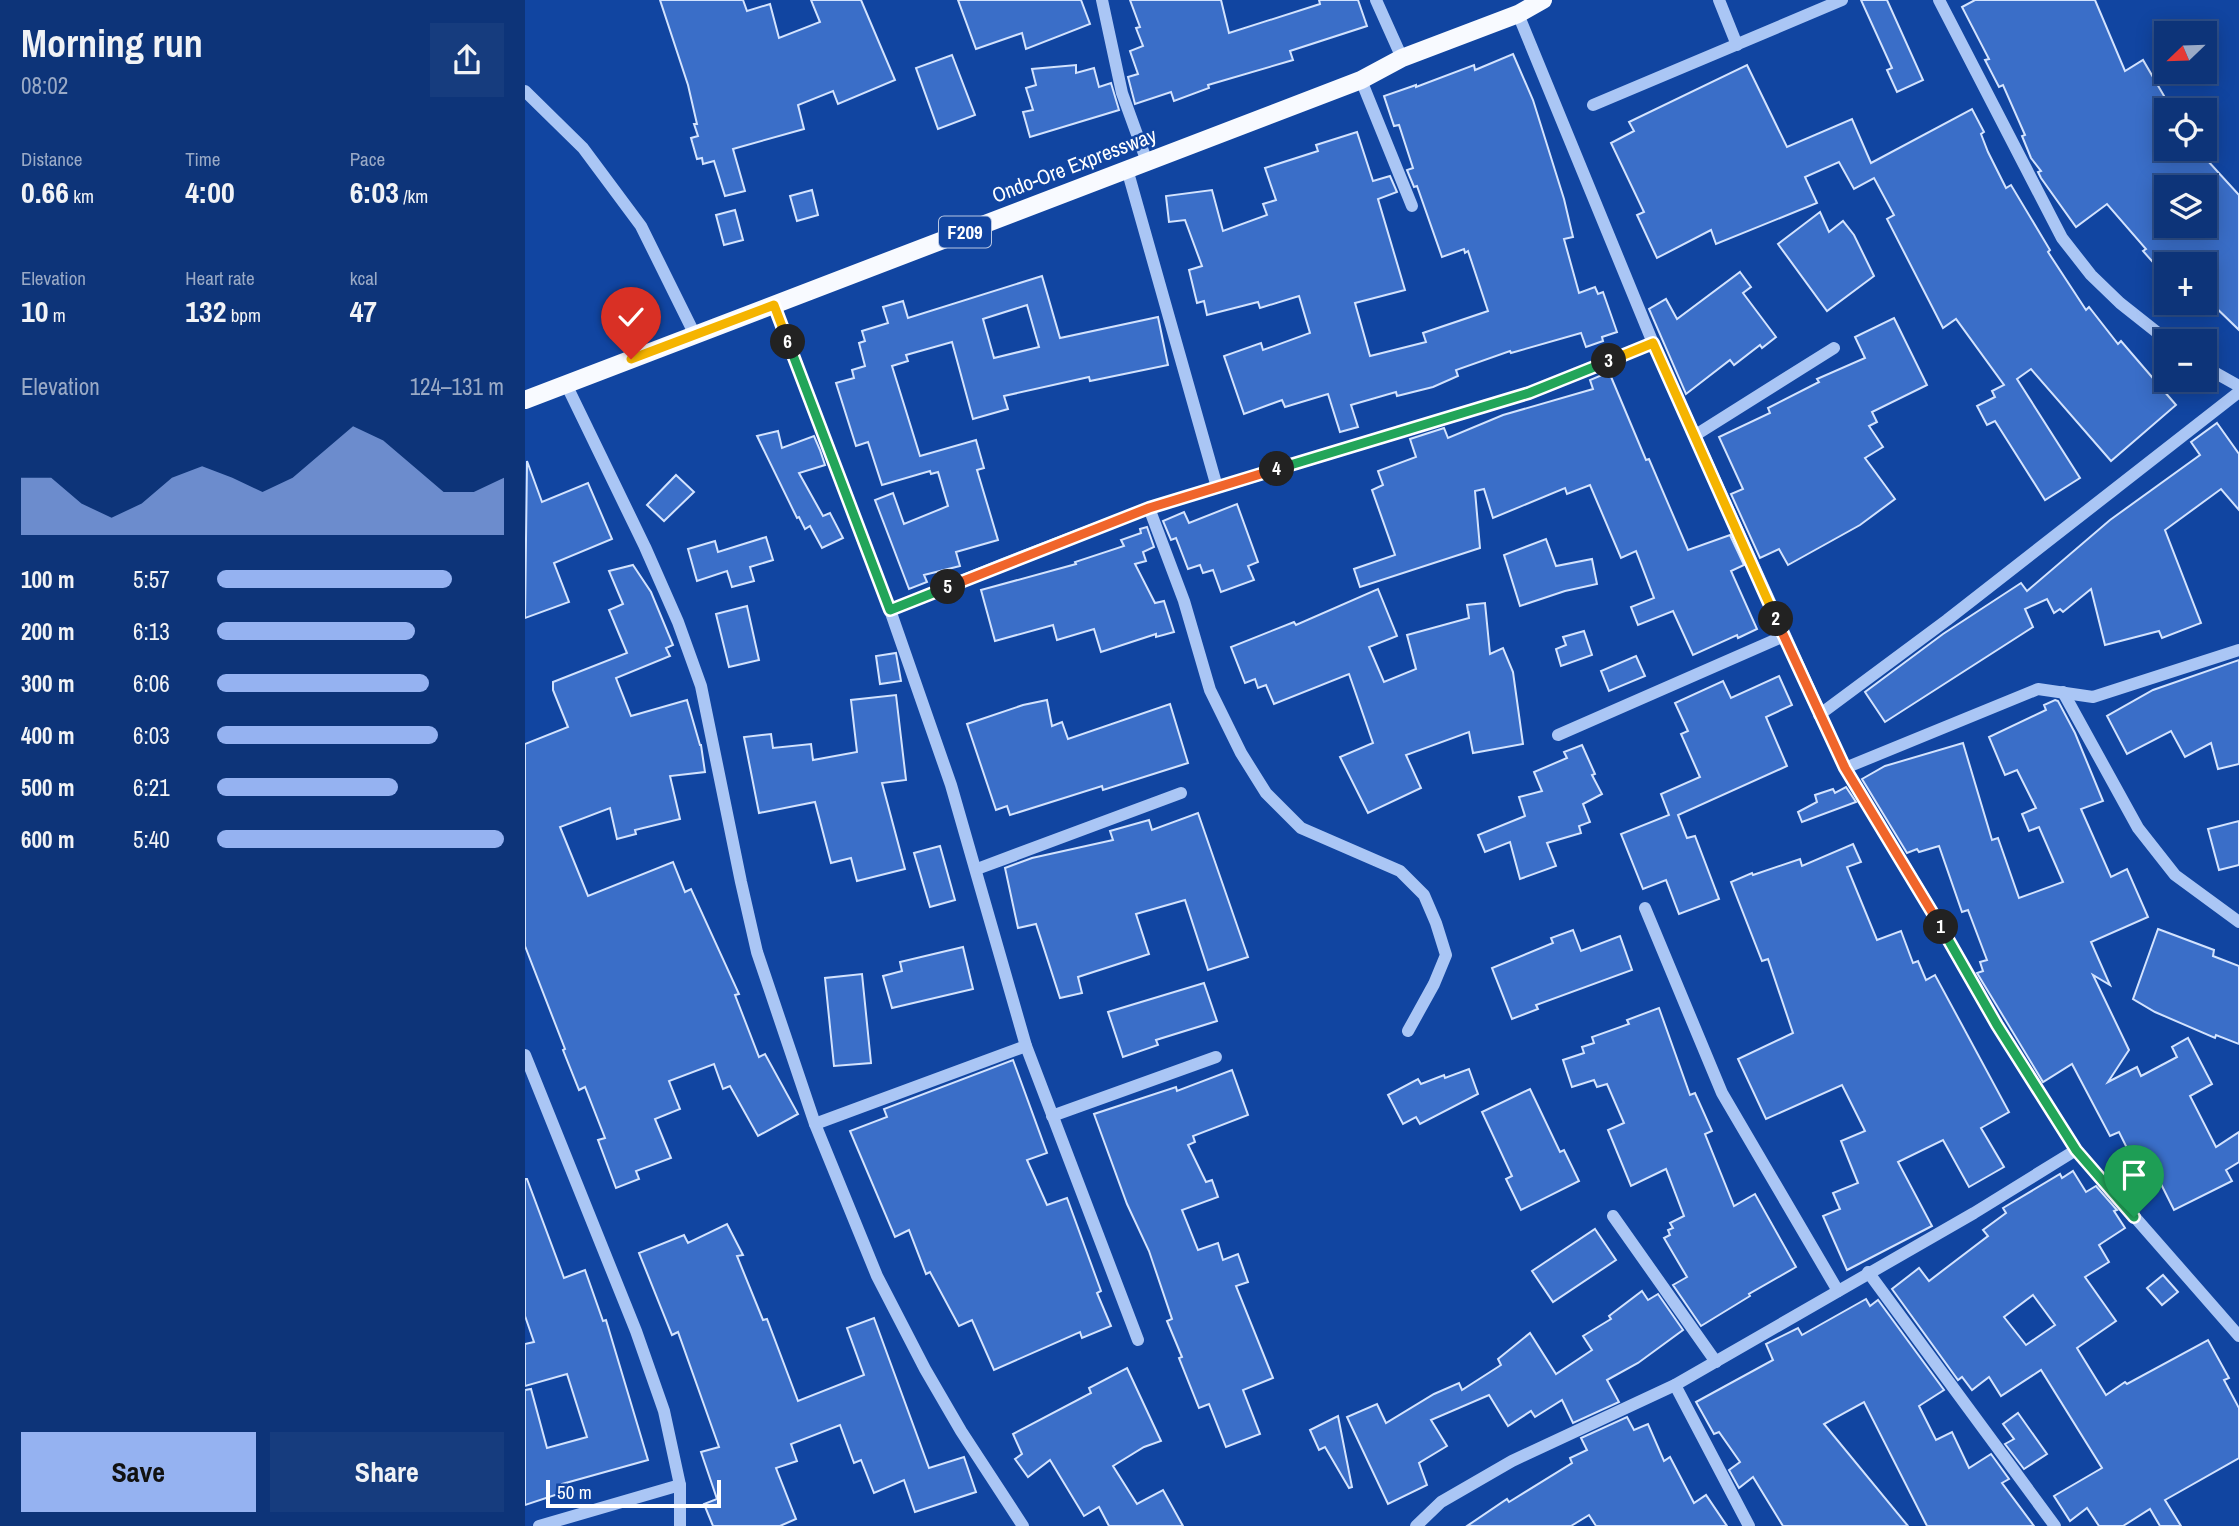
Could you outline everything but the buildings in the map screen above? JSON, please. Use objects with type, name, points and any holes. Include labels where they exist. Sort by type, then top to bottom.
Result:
[{"type":"main road","name":"F209","points":[[1402,58],[1518,14],[1541,0]]},
{"type":"main road","name":"Ondo-Ore Expressway","points":[[525,400],[1361,80],[1402,58]]},
{"type":"street","points":[[1102,0],[1122,93],[1147,162]]},
{"type":"street","points":[[1376,0],[1402,58]]},
{"type":"street","points":[[1719,0],[1737,45]]},
{"type":"street","points":[[1594,105],[1842,0]]},
{"type":"street","points":[[1939,0],[2062,238],[2120,303],[2154,330]]},
{"type":"street","points":[[1518,14],[1653,343],[1845,768],[1997,1025],[2076,1150],[2239,1336]]},
{"type":"street","points":[[1361,80],[1412,206]]},
{"type":"street","points":[[525,91],[583,148],[641,226],[695,335]]},
{"type":"street","points":[[1127,169],[1217,487]]},
{"type":"street","points":[[774,305],[890,610],[951,785],[1026,1045],[1138,1340]]},
{"type":"street","points":[[890,610],[1149,508],[1529,393],[1653,343]]},
{"type":"street","points":[[1694,436],[1834,348]]},
{"type":"street","points":[[2217,374],[2239,386]]},
{"type":"street","points":[[566,384],[645,547],[678,622],[701,686],[757,952],[815,1124],[877,1276],[925,1369],[961,1431],[1023,1526]]},
{"type":"street","points":[[1819,715],[1947,620],[2239,392]]},
{"type":"street","points":[[1149,508],[1184,601],[1210,690],[1241,752],[1266,793],[1301,828],[1400,871],[1424,895],[1446,955],[1434,984],[1408,1031]]},
{"type":"street","points":[[1558,735],[1784,636]]},
{"type":"street","points":[[1845,768],[2038,689],[2093,697],[2239,650]]},
{"type":"street","points":[[2063,692],[2138,828],[2175,875],[2239,922]]},
{"type":"street","points":[[977,869],[1181,793]]},
{"type":"street","points":[[1645,908],[1722,1093],[1838,1291]]},
{"type":"street","points":[[815,1124],[1026,1045]]},
{"type":"street","points":[[525,1055],[636,1331],[664,1411],[680,1485],[680,1526]]},
{"type":"street","points":[[1052,1116],[1216,1057]]},
{"type":"street","points":[[1416,1526],[1441,1502],[1512,1461],[1675,1385],[1975,1213],[2076,1150]]},
{"type":"street","points":[[1612,1216],[1716,1362]]},
{"type":"street","points":[[1868,1272],[2055,1526]]},
{"type":"street","points":[[1675,1385],[1749,1526]]},
{"type":"street","points":[[539,1526],[680,1485]]},
{"type":"route","points":[[631,359],[774,305],[890,610],[1149,508],[1529,393],[1653,343],[1845,768],[1997,1025],[2076,1150],[2134,1217]]}]
